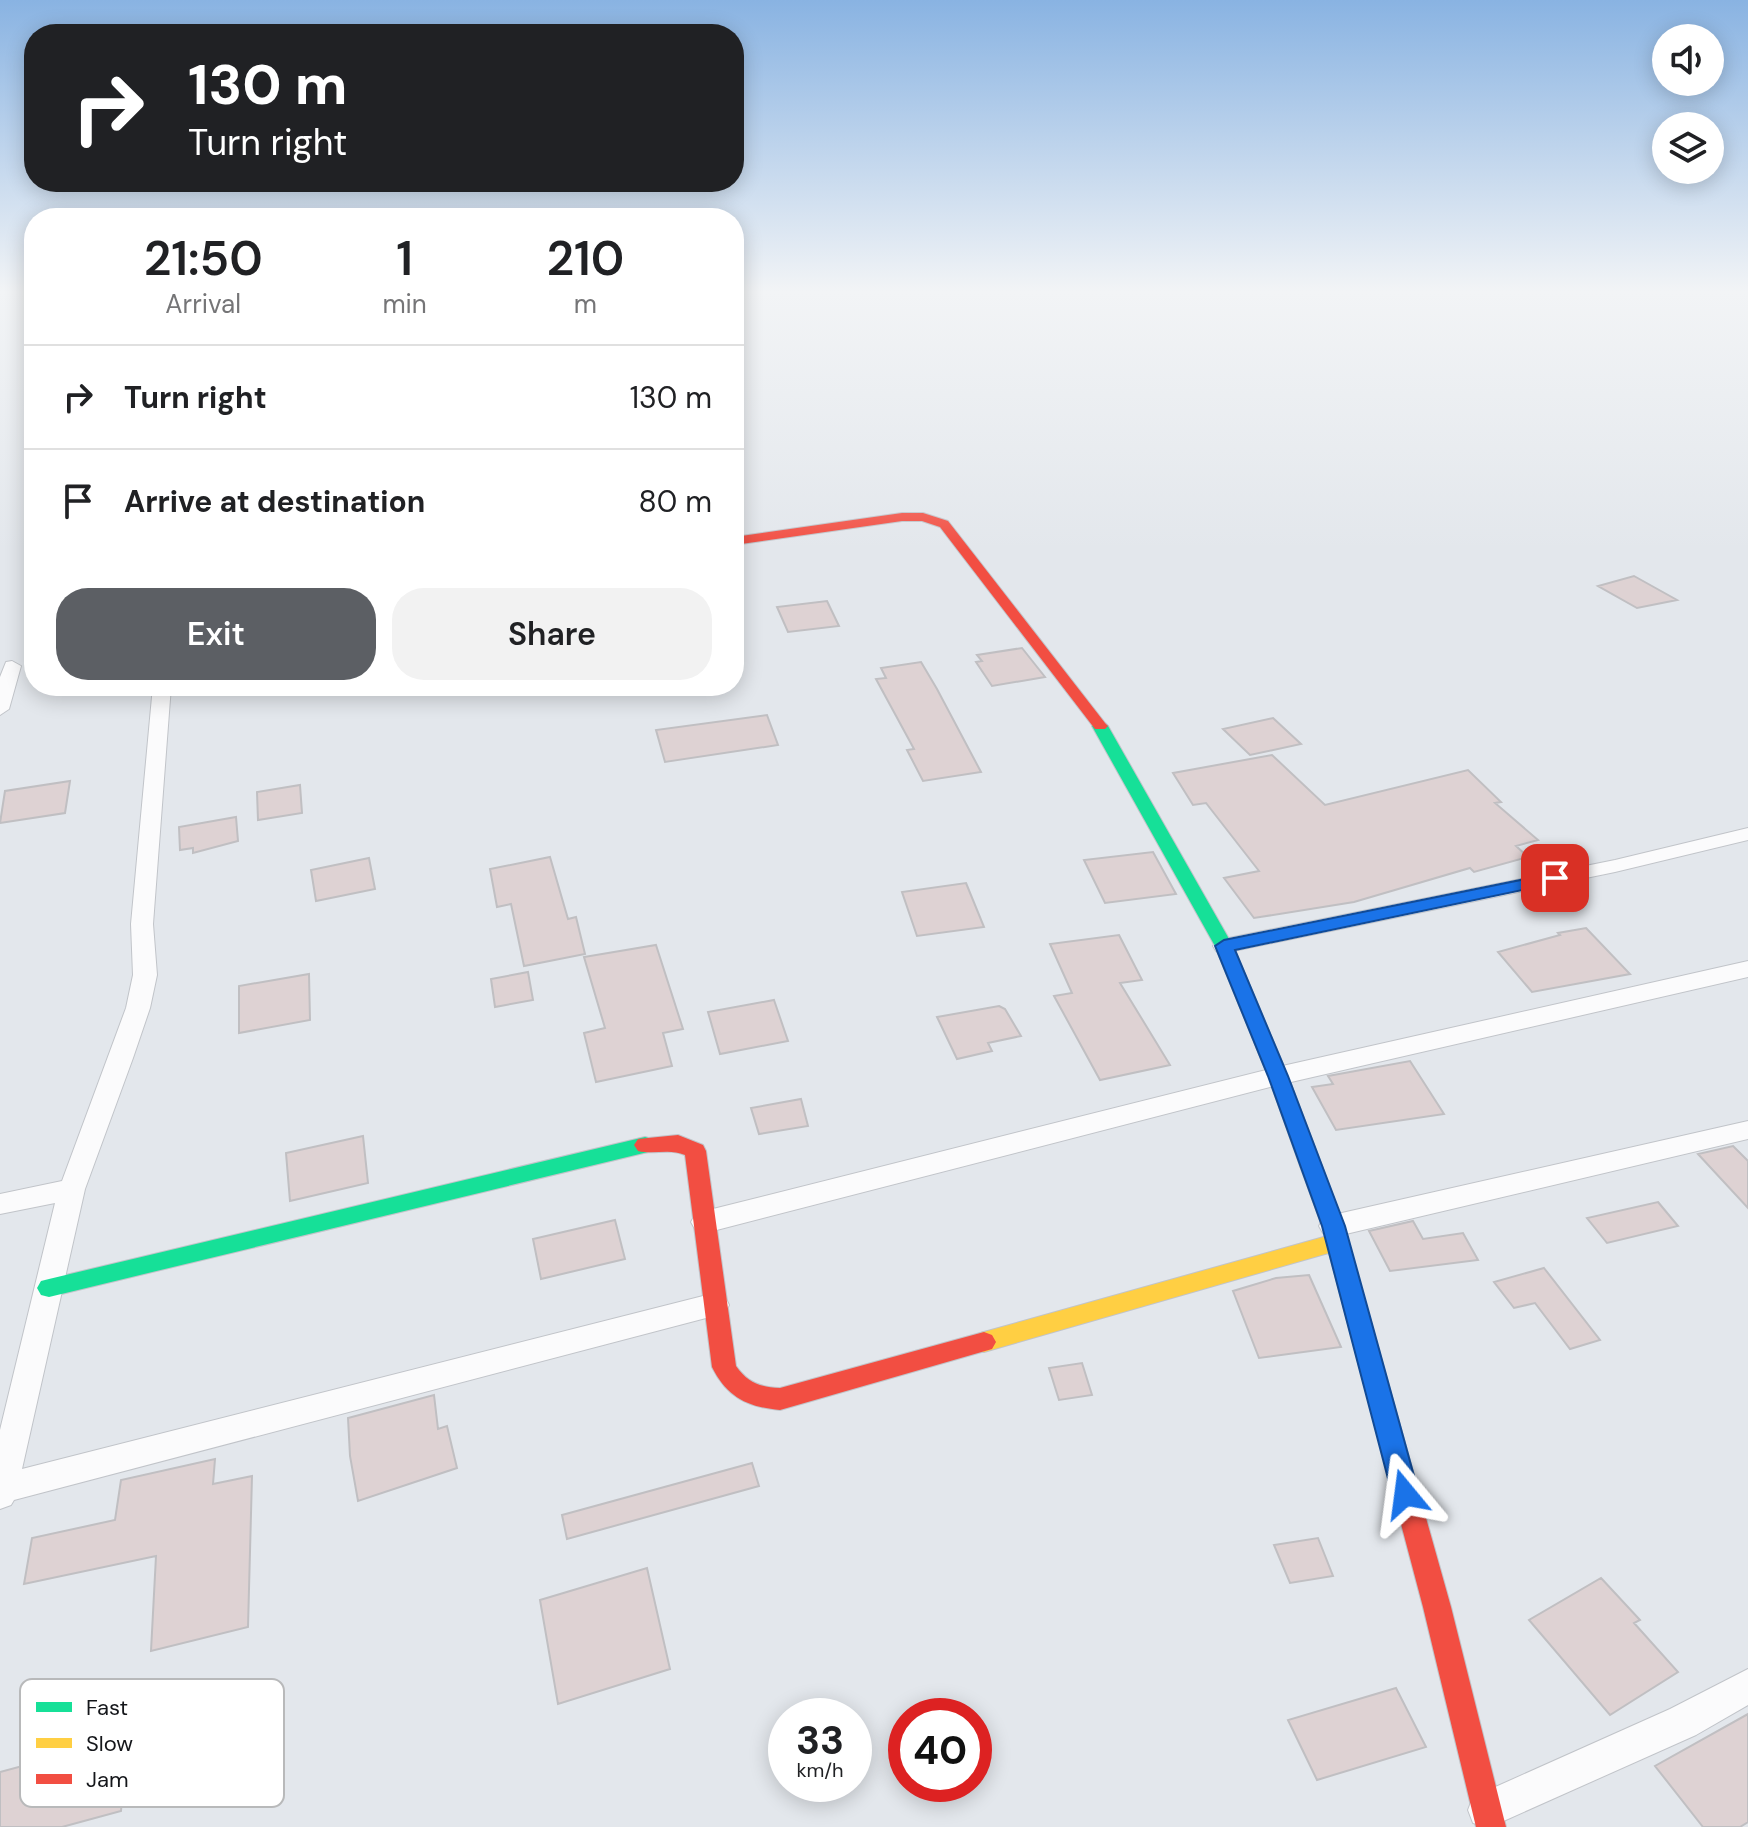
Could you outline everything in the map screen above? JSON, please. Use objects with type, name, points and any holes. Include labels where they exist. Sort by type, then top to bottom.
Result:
[{"type":"street","points":[[744,540],[902,517],[923,517],[944,524],[1103,730],[1224,946],[1278,1076],[1336,1234],[1437,1607],[1489,1818],[1683,1722],[1748,1686]]},
{"type":"street","points":[[0,709],[6,668]]},
{"type":"street","points":[[161,696],[142,924],[145,975],[125,1046],[72,1189],[1,1492],[715,1305]]},
{"type":"street","points":[[1224,946],[1615,866],[1748,834]]},
{"type":"street","points":[[705,1222],[1278,1076],[1748,969]]},
{"type":"street","points":[[49,1288],[653,1143],[678,1143],[695,1151],[724,1367],[734,1388],[755,1398],[780,1399],[1336,1234],[1748,1130]]},
{"type":"street","points":[[0,1204],[72,1189]]},
{"type":"building","points":[[1634,576],[1677,600],[1637,608],[1598,586]]},
{"type":"building","points":[[827,601],[839,626],[788,632],[777,607]]},
{"type":"building","points":[[1022,648],[1045,677],[992,686],[976,662],[982,661],[977,655]]},
{"type":"building","points":[[921,662],[981,772],[923,781],[907,750],[914,749],[876,679],[886,678],[881,668]]},
{"type":"building","points":[[767,715],[778,745],[665,762],[656,730]]},
{"type":"building","points":[[1273,718],[1301,744],[1250,755],[1223,729]]},
{"type":"building","points":[[1272,755],[1325,805],[1468,770],[1501,802],[1495,803],[1538,840],[1516,846],[1528,857],[1474,872],[1470,868],[1354,902],[1254,918],[1224,878],[1259,871],[1206,803],[1193,805],[1173,773]]},
{"type":"building","points":[[70,781],[65,813],[0,823],[5,791]]},
{"type":"building","points":[[300,785],[302,813],[258,820],[257,792]]},
{"type":"building","points":[[236,817],[238,841],[193,853],[193,848],[180,850],[179,827]]},
{"type":"building","points":[[1153,852],[1176,894],[1105,903],[1084,860]]},
{"type":"building","points":[[550,857],[568,919],[576,917],[585,954],[524,966],[511,904],[497,907],[490,869]]},
{"type":"building","points":[[369,858],[375,889],[316,901],[311,870]]},
{"type":"building","points":[[966,883],[984,927],[917,936],[902,892]]},
{"type":"building","points":[[1586,928],[1630,974],[1532,992],[1498,952],[1560,935],[1558,933]]},
{"type":"building","points":[[1119,935],[1142,980],[1120,983],[1170,1065],[1100,1080],[1054,996],[1072,993],[1050,944]]},
{"type":"building","points":[[656,945],[683,1029],[663,1033],[672,1066],[596,1082],[584,1033],[605,1028],[584,957]]},
{"type":"building","points":[[528,972],[533,1000],[495,1007],[491,979]]},
{"type":"building","points":[[309,974],[310,1020],[239,1033],[239,986]]},
{"type":"building","points":[[774,1000],[788,1041],[720,1054],[708,1012]]},
{"type":"building","points":[[999,1006],[1005,1009],[1021,1036],[988,1043],[992,1051],[957,1059],[937,1017]]},
{"type":"building","points":[[1410,1061],[1444,1114],[1336,1130],[1312,1087],[1333,1084],[1328,1076]]},
{"type":"building","points":[[801,1099],[808,1126],[759,1134],[751,1108]]},
{"type":"building","points":[[363,1136],[368,1183],[290,1201],[286,1153]]},
{"type":"building","points":[[1733,1146],[1748,1161],[1748,1208],[1698,1154]]},
{"type":"building","points":[[1658,1202],[1678,1226],[1607,1243],[1587,1218]]},
{"type":"building","points":[[615,1220],[625,1259],[541,1279],[533,1239]]},
{"type":"building","points":[[1413,1221],[1423,1239],[1463,1233],[1478,1260],[1390,1271],[1369,1231]]},
{"type":"building","points":[[1544,1268],[1600,1340],[1570,1349],[1535,1303],[1514,1308],[1494,1282]]},
{"type":"building","points":[[1309,1275],[1341,1347],[1259,1358],[1233,1291],[1276,1278]]},
{"type":"building","points":[[1082,1363],[1092,1395],[1059,1400],[1049,1368]]},
{"type":"building","points":[[434,1395],[438,1429],[447,1426],[457,1468],[358,1501],[350,1456],[348,1418]]},
{"type":"building","points":[[215,1459],[213,1484],[252,1476],[248,1627],[151,1651],[156,1556],[24,1584],[32,1538],[115,1520],[121,1480]]},
{"type":"building","points":[[752,1463],[759,1486],[567,1539],[562,1515]]},
{"type":"building","points":[[1318,1538],[1333,1576],[1290,1583],[1274,1545]]},
{"type":"building","points":[[647,1568],[670,1669],[558,1704],[540,1600]]},
{"type":"building","points":[[1601,1578],[1640,1620],[1634,1623],[1678,1672],[1610,1715],[1529,1620]]},
{"type":"building","points":[[1396,1688],[1426,1747],[1317,1780],[1288,1720]]},
{"type":"building","points":[[1748,1714],[1748,1822],[1740,1827],[1703,1827],[1655,1766]]},
{"type":"building","points":[[20,1767],[20,1807],[121,1807],[121,1811],[62,1827],[0,1827],[0,1772]]},
{"type":"traffic: fast","points":[[1100,726],[1224,946],[1278,1076],[1311,1166]]},
{"type":"traffic: fast","points":[[49,1288],[645,1145]]},
{"type":"traffic: slow","points":[[984,1342],[1338,1242]]},
{"type":"traffic: jam","points":[[744,540],[902,517],[923,517],[944,524],[1100,726]]},
{"type":"traffic: jam","points":[[645,1145],[678,1143],[695,1151],[724,1367],[734,1383],[746,1392],[780,1399],[984,1342]]},
{"type":"traffic: jam","points":[[1311,1166],[1333,1226],[1437,1607],[1491,1827]]},
{"type":"route","points":[[1405,1494],[1333,1226],[1278,1076],[1224,946],[1555,878]]}]
